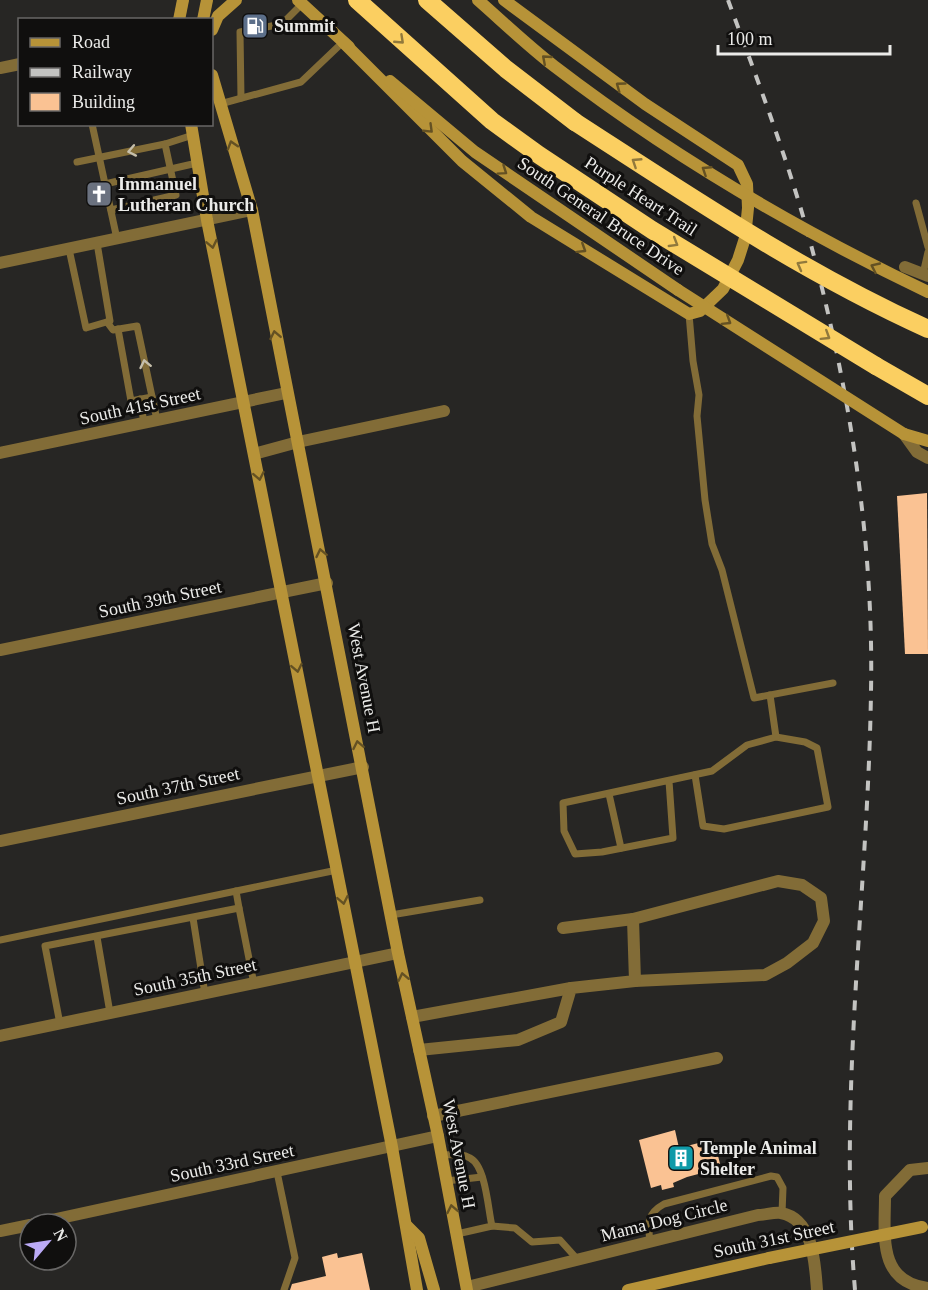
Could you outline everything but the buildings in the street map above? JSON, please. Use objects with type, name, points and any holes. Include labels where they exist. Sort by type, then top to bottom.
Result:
[{"type":"highway","name":"Purple Heart Trail","points":[[357,0],[492,122],[539,155],[652,230],[876,366],[928,394]]},
{"type":"highway","name":"Purple Heart Trail","points":[[427,0],[506,69],[575,122],[769,248],[861,299],[928,329]]},
{"type":"main road","points":[[179,18],[183,0]]},
{"type":"main road","points":[[203,18],[207,0]]},
{"type":"main road","points":[[213,28],[218,16],[236,0]]},
{"type":"main road","points":[[478,0],[553,65],[644,131],[737,190],[860,260],[928,292]]},
{"type":"main road","points":[[344,42],[462,161],[531,217],[689,314],[700,311],[723,289],[738,260],[744,238],[748,208],[747,184],[738,165],[645,104],[504,0]]},
{"type":"main road","name":"South General Bruce Drive","points":[[300,2],[475,152],[678,290],[904,434],[928,441]]},
{"type":"main road","name":"West Avenue H","points":[[213,79],[252,210],[286,393],[327,583],[398,953],[438,1137],[467,1289]]},
{"type":"main road","points":[[192,130],[207,220],[392,1147],[417,1290]]},
{"type":"main road","points":[[406,1225],[418,1238],[434,1290]]},
{"type":"main road","name":"South 31st Street","points":[[628,1290],[925,1226]]},
{"type":"street","points":[[0,68],[18,64]]},
{"type":"street","points":[[0,263],[252,210]]},
{"type":"street","points":[[905,267],[925,275]]},
{"type":"street","name":"South 41st Street","points":[[0,453],[286,393]]},
{"type":"street","points":[[254,454],[298,442],[444,411]]},
{"type":"street","name":"South General Bruce Drive","points":[[904,434],[916,452],[928,458]]},
{"type":"street","name":"South 39th Street","points":[[0,650],[327,583]]},
{"type":"street","name":"South 37th Street","points":[[0,841],[363,767]]},
{"type":"street","points":[[412,1017],[571,988],[634,981],[765,975],[788,963],[813,943],[824,921],[821,898],[802,885],[778,881],[633,919],[563,928]]},
{"type":"street","points":[[633,919],[634,981]]},
{"type":"street","name":"South 35th Street","points":[[0,1036],[398,953]]},
{"type":"street","points":[[419,1050],[518,1040],[561,1022],[571,988]]},
{"type":"street","points":[[433,1116],[717,1058]]},
{"type":"street","name":"South 33rd Street","points":[[78,1214],[438,1137]]},
{"type":"street","points":[[928,1168],[910,1170],[885,1196],[885,1251],[895,1272],[912,1286],[928,1288]]},
{"type":"street","points":[[782,1213],[794,1219],[805,1230],[814,1257],[817,1290]]},
{"type":"street","name":"Mama Dog Circle","points":[[467,1289],[758,1215],[782,1213]]},
{"type":"street","name":"South 33rd Street","points":[[0,1231],[18,1227]]},
{"type":"lane","points":[[241,99],[240,32],[282,24],[300,2]]},
{"type":"lane","points":[[220,104],[301,82],[344,42]]},
{"type":"lane","points":[[92,126],[117,239]]},
{"type":"lane","points":[[77,162],[165,144],[192,130]]},
{"type":"lane","points":[[111,210],[176,195],[165,144]]},
{"type":"lane","points":[[105,184],[198,163]]},
{"type":"lane","points":[[916,203],[928,247]]},
{"type":"lane","points":[[69,249],[86,328],[110,321],[97,243]]},
{"type":"lane","points":[[925,275],[928,252]]},
{"type":"lane","points":[[689,314],[699,395],[697,416],[701,470],[712,544],[722,570],[754,698],[833,683]]},
{"type":"lane","points":[[107,322],[113,330],[137,326],[152,397],[151,422]]},
{"type":"lane","points":[[118,329],[131,401],[152,397]]},
{"type":"lane","points":[[140,399],[151,422]]},
{"type":"lane","points":[[770,695],[776,737]]},
{"type":"lane","points":[[669,781],[674,838],[575,854],[564,831],[563,803],[712,771],[747,745],[776,737],[805,742],[817,748],[828,807],[724,829],[703,826],[696,775]]},
{"type":"lane","points":[[609,794],[621,848]]},
{"type":"lane","points":[[0,940],[337,870]]},
{"type":"lane","points":[[236,891],[254,984]]},
{"type":"lane","points":[[391,915],[480,900]]},
{"type":"lane","points":[[60,1024],[45,946],[239,908]]},
{"type":"lane","points":[[193,918],[205,994]]},
{"type":"lane","points":[[97,937],[110,1013]]},
{"type":"lane","points":[[441,1155],[458,1154],[477,1163],[492,1226]]},
{"type":"lane","points":[[277,1172],[295,1258],[284,1290]]},
{"type":"lane","points":[[650,1242],[648,1220],[650,1214],[664,1204],[771,1176],[777,1177],[783,1188],[782,1213]]},
{"type":"lane","points":[[446,1181],[482,1178]]},
{"type":"lane","points":[[456,1234],[492,1226],[515,1228],[532,1242],[560,1239],[578,1260]]},
{"type":"railway","points":[[728,0],[780,143],[822,287],[846,401],[863,517],[871,634],[871,692],[869,767],[852,1066],[850,1141],[855,1290]]},
{"type":"place","name":"Summit","points":[[255,26]]},
{"type":"place","name":"Immanuel Lutheran Church","points":[[99,194]]},
{"type":"place","name":"Temple Animal Shelter","points":[[681,1158]]}]
